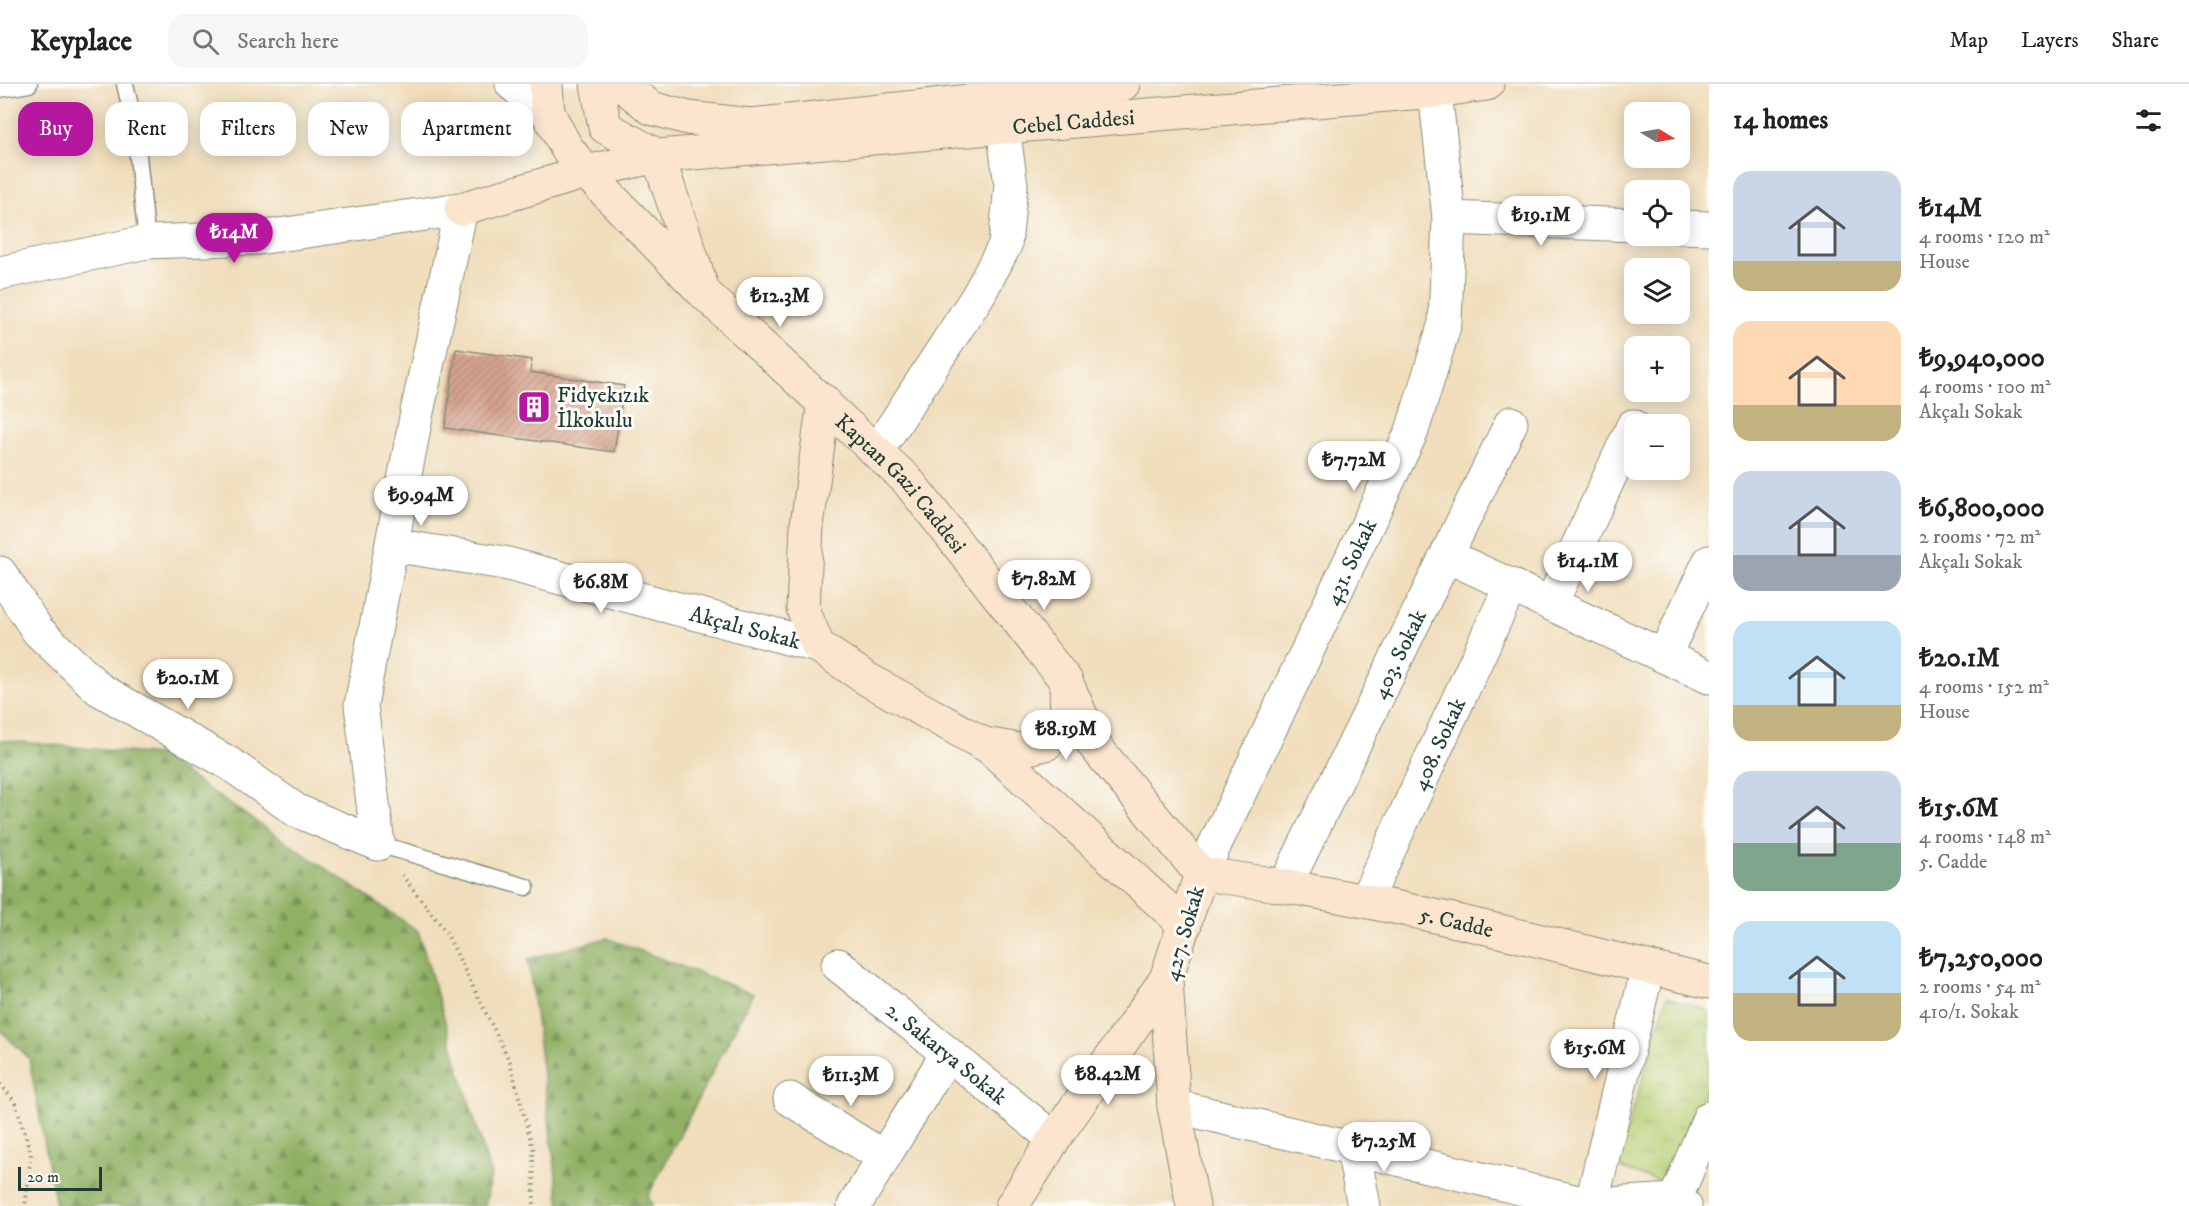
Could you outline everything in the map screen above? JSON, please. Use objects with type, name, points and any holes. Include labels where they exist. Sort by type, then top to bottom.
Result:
[{"type":"main road","points":[[547,99],[563,84]]},
{"type":"main road","points":[[597,84],[605,127],[658,156],[703,292]]},
{"type":"main road","name":"Cebel Caddesi","points":[[621,84],[651,108],[688,118],[751,125],[1074,87],[1123,84]]},
{"type":"main road","name":"Cebel Caddesi","points":[[461,209],[586,172],[658,156],[1435,91],[1487,84]]},
{"type":"main road","name":"Kaptan Gazi Caddesi","points":[[547,99],[566,147],[586,172],[703,292],[908,480],[1066,681],[1094,745],[1201,874]]},
{"type":"main road","name":"Kaptan Gazi Caddesi","points":[[818,646],[803,609],[807,525],[824,401]]},
{"type":"main road","points":[[818,646],[867,679],[984,744],[1185,925]]},
{"type":"main road","points":[[984,744],[1020,750],[1046,744],[1067,722],[1066,681]]},
{"type":"main road","name":"5. Cadde","points":[[1201,874],[1286,885],[1366,900],[1709,982]]},
{"type":"main road","name":"427. Sokak","points":[[1193,1206],[1174,1106],[1166,979],[1201,874]]},
{"type":"main road","points":[[1012,1206],[1054,1139],[1166,979]]},
{"type":"street","points":[[512,84],[547,99]]},
{"type":"street","name":"431. Sokak","points":[[1201,874],[1412,431],[1445,323],[1449,218],[1435,91]]},
{"type":"street","points":[[877,451],[980,294],[1005,245],[1011,185],[1003,128]]},
{"type":"street","points":[[0,273],[147,242],[258,238],[461,209],[361,705],[378,844],[297,810],[230,764],[99,689],[38,631],[0,573]]},
{"type":"street","points":[[1449,218],[1624,225]]},
{"type":"street","points":[[1690,227],[1709,228]]},
{"type":"street","name":"403. Sokak","points":[[1286,885],[1511,423]]},
{"type":"street","points":[[1551,604],[1624,446]]},
{"type":"street","name":"Akçalı Sokak","points":[[392,545],[504,563],[818,646]]},
{"type":"street","points":[[1446,556],[1709,676]]},
{"type":"street","points":[[1664,656],[1709,562]]},
{"type":"street","name":"408. Sokak","points":[[1366,900],[1511,585]]},
{"type":"street","name":"2. Sakarya Sokak","points":[[838,965],[1054,1139]]},
{"type":"street","points":[[1591,1205],[1648,968]]},
{"type":"street","points":[[854,1206],[947,1054]]},
{"type":"street","points":[[790,1099],[884,1158]]},
{"type":"street","points":[[1174,1106],[1591,1205],[1680,1203],[1709,1118]]},
{"type":"street","points":[[1353,1149],[1364,1206]]},
{"type":"lane","points":[[0,89],[29,84]]},
{"type":"lane","points":[[125,84],[135,128],[147,242]]},
{"type":"lane","points":[[378,844],[526,887]]},
{"type":"path","points":[[378,844],[446,932],[510,1062],[533,1149],[534,1206]]},
{"type":"path","points":[[0,1084],[15,1102],[31,1153],[25,1206]]},
{"type":"green space","points":[[0,740],[157,755],[418,931],[491,1175],[485,1206],[56,1206],[29,1058],[0,1030]]},
{"type":"green space","points":[[607,938],[753,994],[648,1196],[653,1206],[560,1206],[528,959]]},
{"type":"green space","points":[[1667,997],[1709,1011],[1709,1083],[1664,1183],[1616,1167]]},
{"type":"building","name":"Fidyekızık İlkokulu","points":[[456,349],[532,360],[530,372],[624,386],[614,452],[445,428]]},
{"type":"place","name":"Fidyekızık İlkokulu","points":[[534,407]]}]
